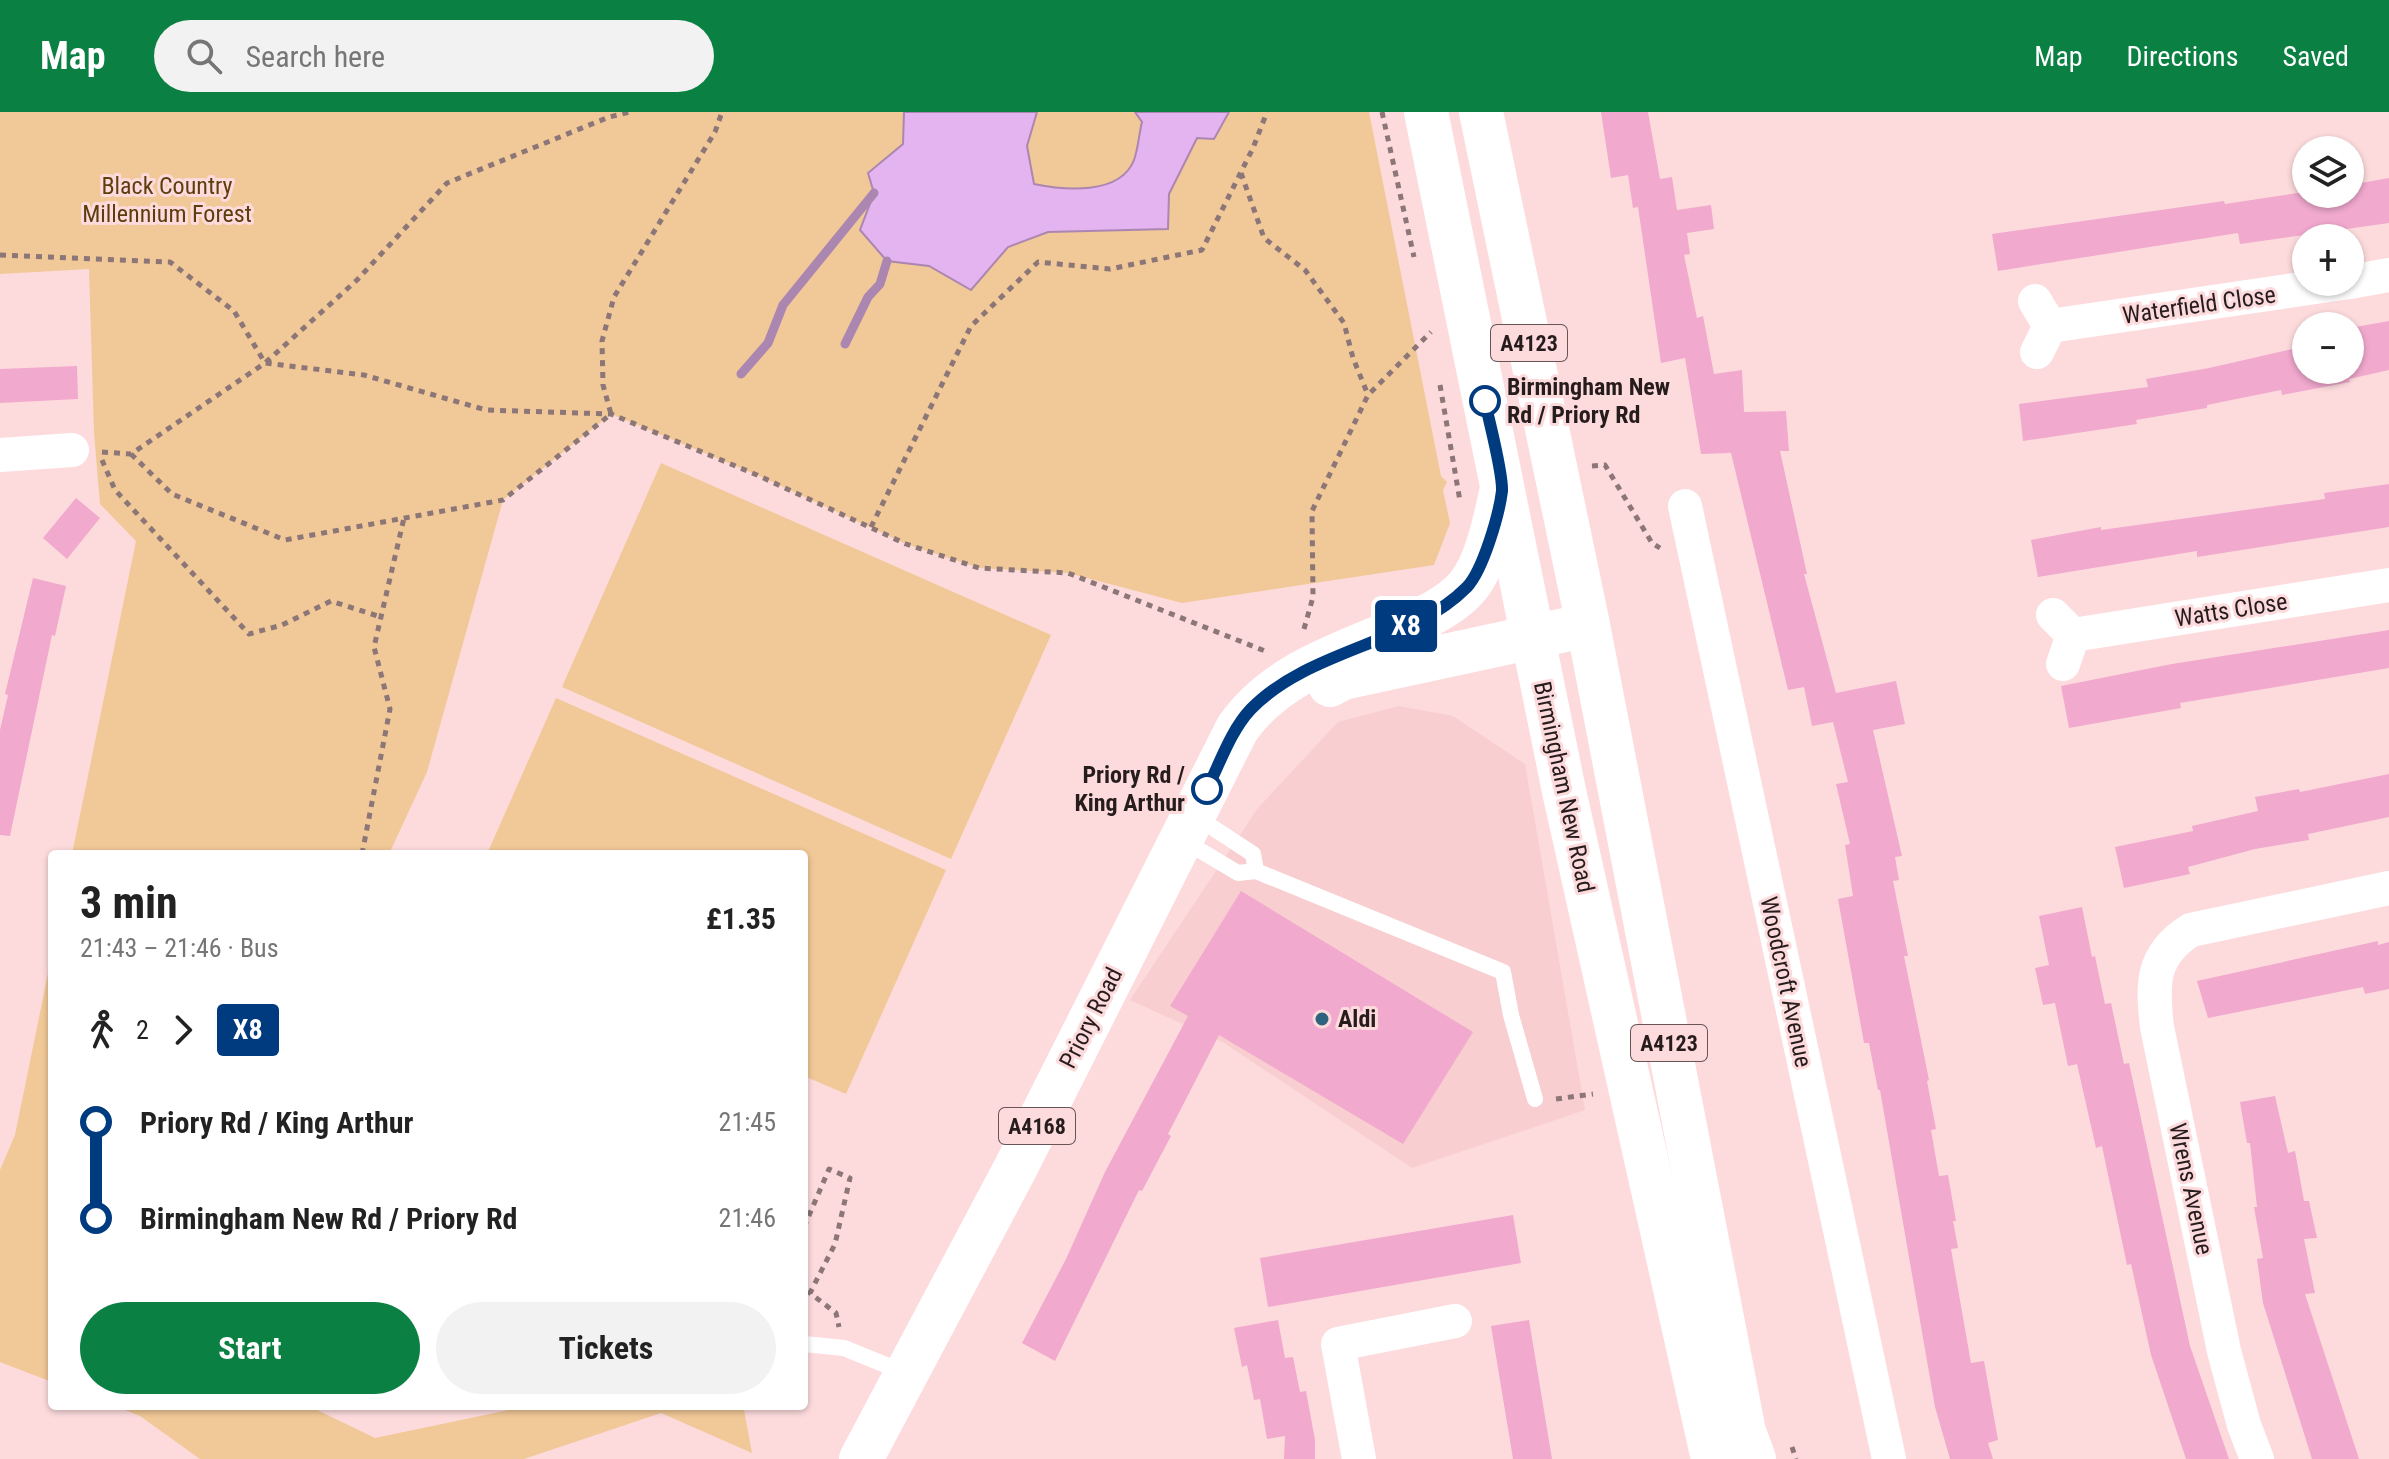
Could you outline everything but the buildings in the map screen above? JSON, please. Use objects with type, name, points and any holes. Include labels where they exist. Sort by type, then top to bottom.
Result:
[{"type":"main road","name":"Birmingham New Road","points":[[1426,112],[1564,791],[1713,1459]]},
{"type":"main road","name":"A4123","points":[[1481,112],[1588,625],[1744,1432],[1754,1459]]},
{"type":"main road","name":"Priory Road","points":[[861,1459],[1016,1167],[1237,729],[1250,710],[1283,683],[1326,660],[1426,618],[1468,586],[1491,539],[1502,488]]},
{"type":"main road","name":"Priory Road","points":[[1194,814],[1284,711],[1343,678],[1588,625]]},
{"type":"street","name":"Waterfield Close","points":[[2364,279],[2389,275]]},
{"type":"street","name":"Waterfield Close","points":[[2040,326],[2292,290]]},
{"type":"street","points":[[0,455],[72,450]]},
{"type":"street","name":"Woodcroft Avenue","points":[[1685,506],[1889,1459]]},
{"type":"street","name":"Watts Close","points":[[2063,638],[2389,585]]},
{"type":"street","name":"Wrens Avenue","points":[[2257,1459],[2244,1425],[2224,1351],[2157,1027],[2153,992],[2159,962],[2171,942],[2191,930],[2389,888]]},
{"type":"street","points":[[1359,1459],[1338,1344],[1455,1321]]},
{"type":"lane","points":[[1194,814],[1253,854],[1256,871]]},
{"type":"lane","points":[[1194,814],[1238,873],[1256,871],[1503,972],[1511,1015],[1535,1099]]},
{"type":"lane","points":[[808,1344],[844,1348],[905,1372]]},
{"type":"path","points":[[381,617],[331,601],[282,625],[249,634],[115,490],[98,452],[131,454],[265,363],[357,280],[447,183],[609,117],[630,112]]},
{"type":"path","points":[[611,414],[603,385],[602,341],[614,297],[715,132],[722,112]]},
{"type":"path","points":[[871,527],[971,326],[1038,262],[1110,269],[1202,250],[1267,112]]},
{"type":"path","points":[[1382,112],[1415,260]]},
{"type":"path","points":[[1241,172],[1264,238],[1305,270],[1344,323],[1353,358],[1368,395]]},
{"type":"path","points":[[0,255],[170,262],[234,311],[265,363]]},
{"type":"path","points":[[1428,318],[1434,347]]},
{"type":"path","points":[[1303,632],[1313,597],[1312,511],[1368,395],[1431,332]]},
{"type":"path","points":[[265,363],[364,375],[486,410],[611,414],[757,475],[906,544],[979,568],[1068,573],[1263,649],[1298,675]]},
{"type":"path","points":[[1439,377],[1461,510]]},
{"type":"path","points":[[131,454],[172,494],[285,540],[503,500],[611,414]]},
{"type":"path","points":[[1582,467],[1605,465],[1652,543],[1699,571]]},
{"type":"path","points":[[363,850],[390,709],[374,647],[404,518]]},
{"type":"path","points":[[1570,1098],[1586,1096]]},
{"type":"path","points":[[808,1218],[829,1169],[850,1178],[835,1244],[810,1293],[836,1313],[844,1348]]},
{"type":"shaded area","points":[[904,112],[1037,112],[1027,146],[1034,184],[1075,189],[1104,185],[1127,172],[1134,160],[1142,122],[1135,112],[1229,112],[1214,139],[1197,138],[1169,194],[1168,229],[1048,232],[1008,247],[971,290],[929,266],[887,261],[860,230],[874,193],[868,173],[903,144]]},
{"type":"shaded area","points":[[1399,706],[1453,716],[1525,764],[1585,1110],[1412,1168],[1224,1043],[1130,1000],[1258,808],[1338,722]]},
{"type":"green space","name":"Black Country Millennium Forest","points":[[0,112],[1369,112],[1441,476],[1447,482],[1443,490],[1450,523],[1434,565],[1182,603],[1068,573],[979,568],[906,544],[757,475],[611,414],[503,500],[427,772],[391,850],[73,850],[136,541],[100,504],[94,433],[89,269],[0,274]]},
{"type":"green space","points":[[661,463],[1051,635],[951,859],[562,687]]},
{"type":"green space","points":[[556,698],[946,870],[846,1094],[808,1078],[808,850],[489,850]]},
{"type":"green space","points":[[48,974],[48,1380],[0,1362],[0,1170],[15,1135]]},
{"type":"green space","points":[[125,1410],[317,1410],[375,1438],[509,1410],[744,1410],[752,1453],[661,1413],[524,1459],[200,1459],[140,1416]]},
{"type":"waterway","points":[[741,374],[768,343],[783,305],[874,193]]},
{"type":"waterway","points":[[845,344],[868,297],[880,284],[887,261]]},
{"type":"bus line","name":"X8","points":[[1207,789],[1250,710],[1283,683],[1326,660],[1426,618],[1468,586],[1491,539],[1502,488],[1485,401]]},
{"type":"place","name":"Birmingham New Rd / Priory Rd","points":[[1485,401]]},
{"type":"place","name":"Priory Rd / King Arthur","points":[[1207,789]]},
{"type":"place","name":"Aldi","points":[[1322,1019]]}]
